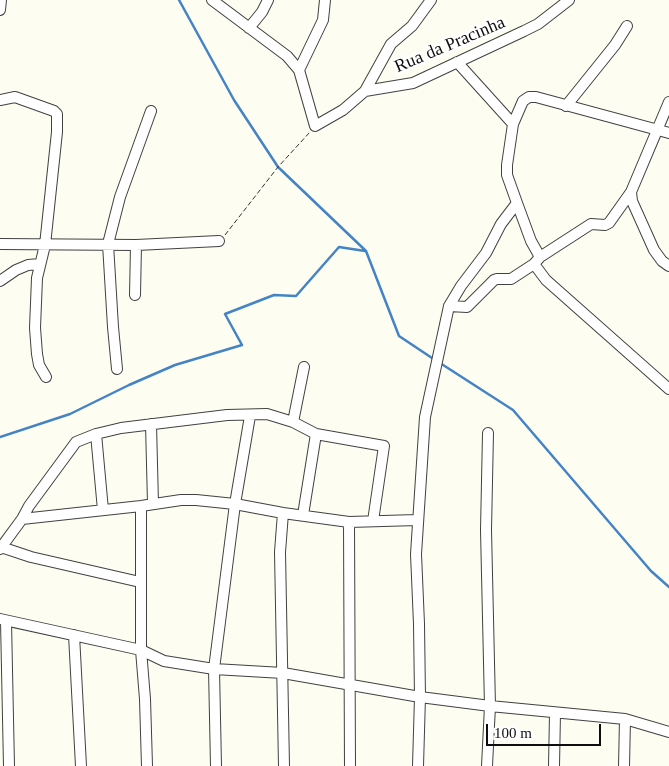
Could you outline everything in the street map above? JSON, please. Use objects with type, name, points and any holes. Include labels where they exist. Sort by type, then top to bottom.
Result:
[{"type":"street","points":[[0,10],[1,0]]},
{"type":"street","points":[[212,0],[287,56],[299,70],[315,126],[343,110],[365,91],[392,44],[412,26],[432,0]]},
{"type":"street","points":[[249,28],[262,12],[268,0]]},
{"type":"street","points":[[299,70],[323,20],[325,0]]},
{"type":"street","name":"Rua da Pracinha","points":[[365,91],[405,85],[457,62],[538,24],[569,0]]},
{"type":"street","points":[[566,106],[627,26]]},
{"type":"street","points":[[457,62],[513,124]]},
{"type":"street","points":[[0,100],[15,97],[54,111],[57,114],[57,132],[45,245],[40,264],[35,328],[37,354],[46,378]]},
{"type":"street","points":[[669,133],[536,97],[528,97],[523,101],[513,124],[507,165],[507,175],[537,261],[546,280],[669,389]]},
{"type":"street","points":[[449,306],[467,307],[494,280],[511,279],[591,224],[605,225],[609,223],[631,192],[669,102]]},
{"type":"street","points":[[117,369],[112,327],[108,244],[120,197],[151,111]]},
{"type":"street","points":[[631,192],[632,201],[654,250],[662,261],[669,266]]},
{"type":"street","points":[[418,766],[420,697],[416,554],[424,416],[449,306],[461,286],[486,253],[501,224],[517,203]]},
{"type":"street","points":[[0,244],[136,245],[220,241]]},
{"type":"street","points":[[135,294],[136,245]]},
{"type":"street","points":[[0,281],[16,270],[40,264]]},
{"type":"street","points":[[293,422],[304,367]]},
{"type":"street","points":[[140,582],[31,557],[1,548],[72,447],[84,438],[121,428],[151,424],[227,415],[250,416],[267,414],[293,422],[316,434],[384,446],[374,522]]},
{"type":"street","points":[[216,766],[214,669],[235,504],[250,416]]},
{"type":"street","points":[[151,424],[153,504]]},
{"type":"street","points":[[487,766],[490,706],[486,530],[488,433]]},
{"type":"street","points":[[96,434],[103,510]]},
{"type":"street","points":[[302,515],[316,434]]},
{"type":"street","points":[[22,519],[196,500],[235,504],[349,522],[417,520]]},
{"type":"street","points":[[141,506],[141,650],[145,698],[146,766]]},
{"type":"street","points":[[283,513],[280,552],[284,766]]},
{"type":"street","points":[[349,522],[348,685],[350,766]]},
{"type":"street","points":[[9,766],[3,620],[141,650],[164,661],[214,669],[283,673],[420,697],[490,706],[625,719],[669,732]]},
{"type":"street","points":[[74,635],[81,766]]},
{"type":"street","points":[[554,766],[555,713]]},
{"type":"street","points":[[624,766],[625,719]]},
{"type":"path","points":[[220,241],[278,167],[315,126]]},
{"type":"waterway","points":[[179,0],[234,100],[278,167],[366,251],[399,336],[435,360]]},
{"type":"waterway","points":[[0,437],[70,414],[175,365],[242,345],[225,314],[274,295],[296,296],[339,247],[365,251]]},
{"type":"waterway","points":[[440,363],[513,410],[651,571],[669,587]]}]
